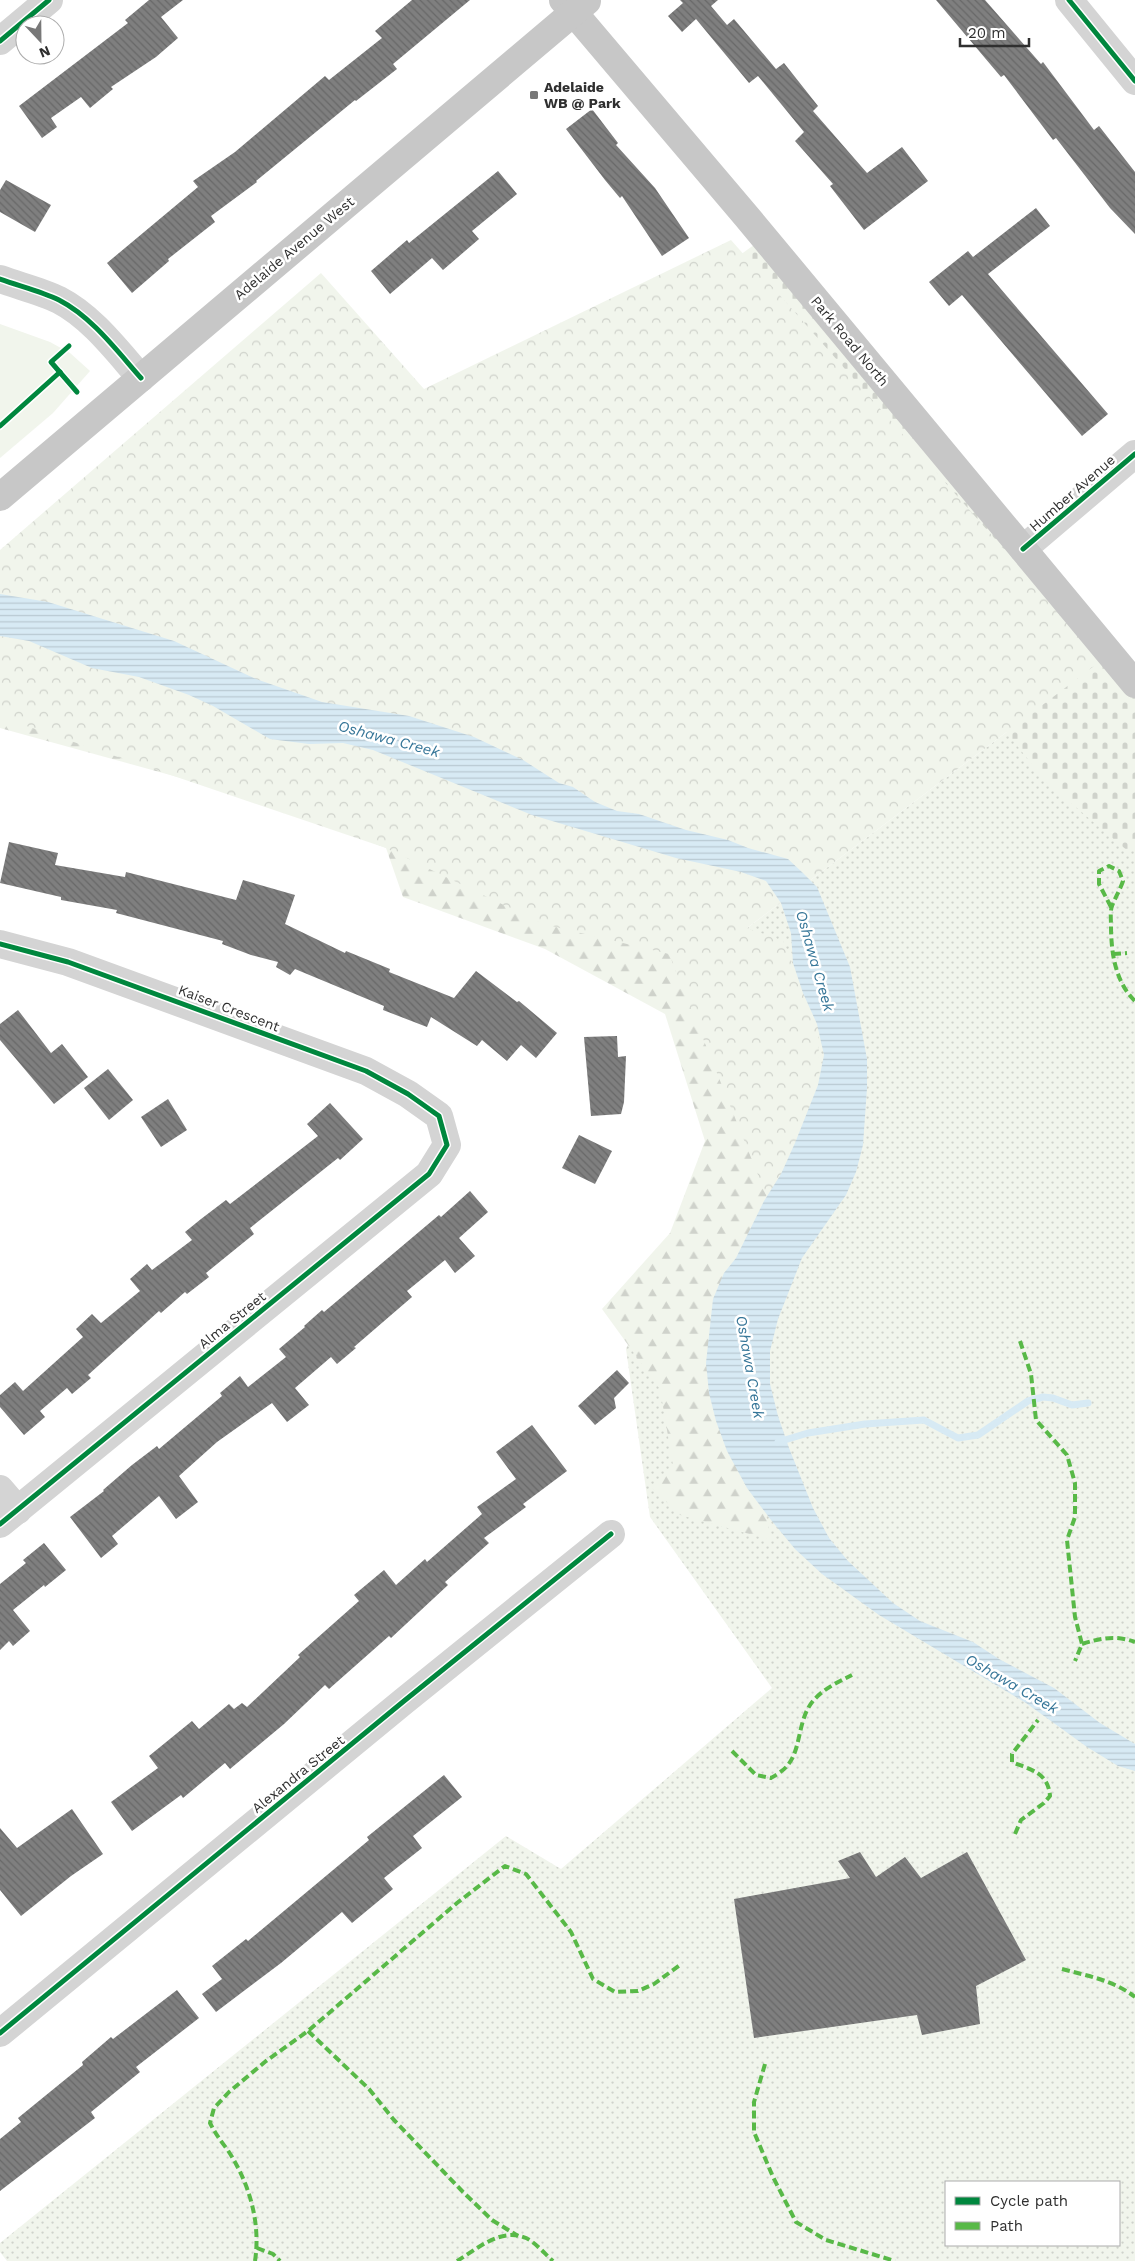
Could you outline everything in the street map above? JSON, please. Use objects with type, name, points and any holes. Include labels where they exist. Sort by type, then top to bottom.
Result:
[{"type":"main road","name":"Adelaide Avenue West","points":[[0,497],[575,4]]},
{"type":"main road","name":"Park Road North","points":[[575,4],[741,209],[1135,684]]},
{"type":"street","points":[[0,41],[49,0]]},
{"type":"street","points":[[1069,0],[1135,81]]},
{"type":"street","points":[[0,279],[59,300],[78,313],[95,328],[141,378]]},
{"type":"street","name":"Humber Avenue","points":[[1023,549],[1135,454]]},
{"type":"street","name":"Kaiser Crescent","points":[[0,944],[68,962],[366,1071],[408,1094],[439,1116]]},
{"type":"street","name":"Alma Street","points":[[9,1517],[429,1174],[447,1145],[439,1116]]},
{"type":"street","points":[[0,1489],[9,1517]]},
{"type":"street","name":"Alexandra Street","points":[[0,2033],[404,1701],[611,1534]]},
{"type":"green space","points":[[768,235],[1135,677],[1135,848],[1129,852],[1046,782],[956,669],[635,330]]},
{"type":"green space","points":[[731,240],[1102,660],[747,928],[783,941],[818,1025],[822,1159],[777,1222],[669,954],[543,924],[386,848],[0,717],[0,550],[321,273],[424,389]]},
{"type":"green space","points":[[0,324],[50,342],[70,353],[90,371],[53,413],[0,458]]},
{"type":"green space","points":[[1102,660],[1135,701],[1135,2261],[7,2261],[0,2252],[0,2243],[506,1836],[561,1869],[772,1688],[650,1517],[626,1349],[707,1159],[702,962]]},
{"type":"green space","points":[[0,678],[659,897],[783,941],[818,1025],[738,1372],[771,1540],[680,1515],[652,1488],[673,1465],[660,1389],[602,1309],[670,1233],[705,1141],[665,1014],[545,949],[403,897],[386,848],[279,805],[0,728]]},
{"type":"water","name":"Oshawa Creek","points":[[0,594],[48,602],[174,641],[256,679],[322,702],[409,716],[474,737],[523,760],[559,783],[573,787],[595,802],[617,811],[639,814],[686,830],[728,840],[748,848],[788,859],[817,887],[850,967],[867,1059],[867,1088],[863,1145],[856,1172],[846,1195],[802,1258],[778,1319],[770,1351],[770,1384],[789,1448],[813,1508],[829,1538],[848,1561],[893,1603],[920,1621],[973,1642],[999,1659],[1054,1688],[1100,1723],[1135,1744],[1135,1771],[1118,1766],[1087,1747],[1026,1703],[879,1615],[822,1574],[795,1549],[771,1520],[747,1488],[727,1451],[716,1421],[709,1393],[706,1363],[713,1299],[724,1273],[736,1258],[764,1201],[781,1174],[818,1085],[824,1055],[817,1024],[803,993],[793,963],[791,933],[781,903],[766,881],[741,872],[676,858],[532,815],[373,750],[343,743],[309,744],[270,739],[213,706],[189,695],[139,677],[92,668],[29,641],[0,636]]},
{"type":"building","points":[[149,0],[183,0],[161,17],[178,38],[156,57],[111,87],[113,89],[90,108],[81,97],[51,118],[57,127],[42,138],[19,106],[128,23],[125,20]]},
{"type":"building","points":[[412,0],[470,0],[393,64],[397,69],[355,100],[257,182],[211,216],[215,222],[168,259],[169,261],[132,293],[107,263],[198,187],[193,181],[235,152],[325,76],[329,80],[382,38],[375,31]]},
{"type":"building","points":[[680,0],[718,0],[711,6],[727,25],[734,19],[776,69],[784,63],[818,106],[813,111],[867,173],[902,147],[928,181],[864,230],[830,186],[833,184],[795,141],[804,132],[758,76],[749,83],[696,19],[682,32],[668,16],[683,3]]},
{"type":"building","points":[[936,0],[985,0],[1041,64],[1043,62],[1094,130],[1099,126],[1135,172],[1135,234],[1110,208],[1056,138],[1053,140],[1004,75],[1001,77]]},
{"type":"building","points":[[592,109],[618,143],[616,145],[655,188],[689,238],[662,256],[622,196],[620,198],[566,129]]},
{"type":"building","points":[[498,171],[517,194],[472,231],[479,239],[443,270],[432,258],[390,294],[371,271],[407,240],[409,243]]},
{"type":"building","points":[[6,180],[51,205],[35,232],[0,212],[0,190]]},
{"type":"building","points":[[1036,208],[1050,226],[988,274],[1108,414],[1082,436],[962,295],[949,306],[929,282],[968,251],[973,257]]},
{"type":"building","points":[[9,842],[58,853],[55,865],[125,877],[126,872],[236,900],[243,880],[295,895],[285,924],[345,953],[346,951],[390,969],[389,972],[454,998],[476,971],[517,1002],[519,1001],[557,1033],[536,1058],[521,1045],[507,1061],[482,1040],[477,1046],[431,1017],[427,1027],[383,1010],[384,1006],[295,969],[290,975],[276,967],[278,962],[251,955],[222,944],[223,941],[116,913],[117,910],[61,900],[61,897],[0,883]]},
{"type":"building","points":[[18,1010],[51,1053],[62,1044],[88,1077],[54,1104],[0,1040],[0,1024]]},
{"type":"building","points":[[617,1036],[618,1057],[626,1056],[624,1102],[621,1114],[591,1116],[584,1037]]},
{"type":"building","points":[[108,1069],[133,1100],[109,1120],[84,1088]]},
{"type":"building","points":[[168,1099],[187,1130],[161,1147],[141,1117]]},
{"type":"building","points":[[330,1103],[363,1139],[340,1160],[338,1158],[250,1228],[254,1234],[206,1273],[209,1277],[187,1294],[185,1292],[161,1313],[159,1311],[88,1375],[91,1378],[72,1394],[67,1388],[40,1411],[45,1417],[24,1435],[0,1407],[0,1395],[15,1382],[23,1391],[83,1337],[76,1329],[92,1314],[101,1323],[140,1291],[130,1279],[147,1264],[152,1270],[192,1240],[185,1232],[201,1219],[226,1200],[230,1204],[318,1136],[307,1124]]},
{"type":"building","points":[[579,1135],[612,1151],[595,1184],[562,1168]]},
{"type":"building","points":[[470,1191],[488,1212],[459,1238],[475,1256],[455,1273],[445,1260],[407,1291],[412,1297],[354,1347],[356,1348],[337,1364],[331,1357],[295,1388],[309,1405],[287,1422],[272,1403],[217,1442],[179,1476],[198,1502],[176,1519],[159,1496],[112,1536],[118,1544],[101,1558],[70,1517],[104,1491],[132,1465],[157,1446],[159,1449],[222,1396],[220,1393],[240,1376],[248,1387],[286,1357],[279,1349],[304,1326],[322,1310],[324,1312],[439,1215],[441,1217]]},
{"type":"building","points":[[617,1370],[629,1383],[614,1398],[616,1408],[595,1425],[578,1406]]},
{"type":"building","points":[[532,1425],[567,1471],[523,1504],[526,1507],[484,1538],[489,1543],[445,1582],[448,1585],[391,1638],[389,1636],[329,1689],[325,1685],[284,1724],[230,1769],[225,1763],[183,1798],[181,1795],[132,1831],[111,1802],[158,1768],[149,1756],[192,1721],[199,1729],[229,1704],[234,1709],[242,1703],[247,1707],[300,1657],[298,1655],[359,1601],[354,1595],[384,1570],[396,1585],[425,1559],[427,1562],[482,1514],[477,1507],[516,1479],[496,1452]]},
{"type":"building","points":[[44,1543],[66,1570],[13,1610],[30,1631],[13,1646],[9,1641],[0,1650],[0,1584],[26,1563],[23,1560]]},
{"type":"building","points":[[444,1775],[462,1797],[413,1836],[422,1848],[384,1878],[393,1889],[352,1923],[342,1912],[281,1963],[216,2012],[202,1994],[222,1979],[212,1966],[246,1939],[248,1941],[369,1840],[367,1837]]},
{"type":"building","points":[[72,1809],[103,1854],[71,1876],[21,1916],[0,1890],[0,1828],[17,1848]]},
{"type":"building","points":[[860,1852],[876,1877],[905,1857],[921,1878],[967,1852],[1026,1960],[976,1986],[980,2024],[922,2035],[917,2015],[754,2038],[734,1899],[850,1878],[838,1861]]},
{"type":"building","points":[[177,1990],[199,2018],[136,2067],[140,2072],[91,2112],[95,2118],[0,2191],[0,2139],[21,2122],[18,2118],[83,2065],[82,2062],[111,2037],[113,2039]]},
{"type":"waterway","points":[[778,1442],[808,1433],[865,1424],[924,1420],[958,1438],[978,1435],[1028,1401],[1043,1397],[1053,1398],[1072,1405],[1088,1403]]},
{"type":"marked path","points":[[1111,907],[1099,884],[1099,871],[1109,866],[1119,871],[1123,881],[1111,910],[1113,956],[1123,985],[1135,1001]]},
{"type":"marked path","points":[[1113,954],[1127,953]]},
{"type":"marked path","points":[[1020,1341],[1031,1374],[1036,1420],[1067,1455],[1075,1483],[1075,1517],[1067,1540],[1075,1617],[1082,1644],[1075,1661]]},
{"type":"marked path","points":[[1082,1644],[1108,1638],[1135,1642]]},
{"type":"marked path","points":[[732,1751],[756,1775],[771,1778],[785,1768],[792,1759],[804,1717],[813,1701],[826,1689],[852,1675]]},
{"type":"marked path","points":[[1015,1834],[1021,1820],[1044,1803],[1050,1796],[1049,1788],[1042,1777],[1032,1770],[1012,1762],[1012,1754],[1038,1720]]},
{"type":"marked path","points":[[255,2261],[256,2232],[252,2203],[242,2175],[210,2123],[214,2108],[229,2092],[266,2061],[308,2031],[457,1903],[505,1866],[526,1874],[571,1932],[593,1979],[615,1992],[638,1991],[654,1984],[680,1965]]},
{"type":"marked path","points":[[1062,1969],[1091,1976],[1118,1986],[1135,1997]]},
{"type":"marked path","points":[[308,2031],[369,2089],[394,2120],[463,2192],[492,2220],[518,2236]]},
{"type":"marked path","points":[[765,2064],[754,2102],[754,2132],[773,2177],[796,2222],[826,2240],[895,2261]]},
{"type":"marked path","points":[[457,2261],[490,2241],[507,2235],[517,2235],[530,2240],[553,2261]]},
{"type":"marked path","points":[[257,2248],[273,2254],[280,2261]]},
{"type":"cycle path","points":[[0,41],[49,0]]},
{"type":"cycle path","points":[[1069,0],[1135,81]]},
{"type":"cycle path","points":[[0,279],[45,294],[71,307],[103,335],[141,378]]},
{"type":"cycle path","points":[[69,346],[51,362],[77,392]]},
{"type":"cycle path","points":[[0,426],[60,372]]},
{"type":"cycle path","points":[[1023,549],[1135,454]]},
{"type":"cycle path","points":[[0,944],[68,962],[366,1071],[408,1094],[439,1116],[447,1145],[429,1174],[0,1524]]},
{"type":"cycle path","points":[[0,2033],[404,1701],[611,1534]]},
{"type":"place","name":"Adelaide WB @ Park","points":[[534,95]]}]
